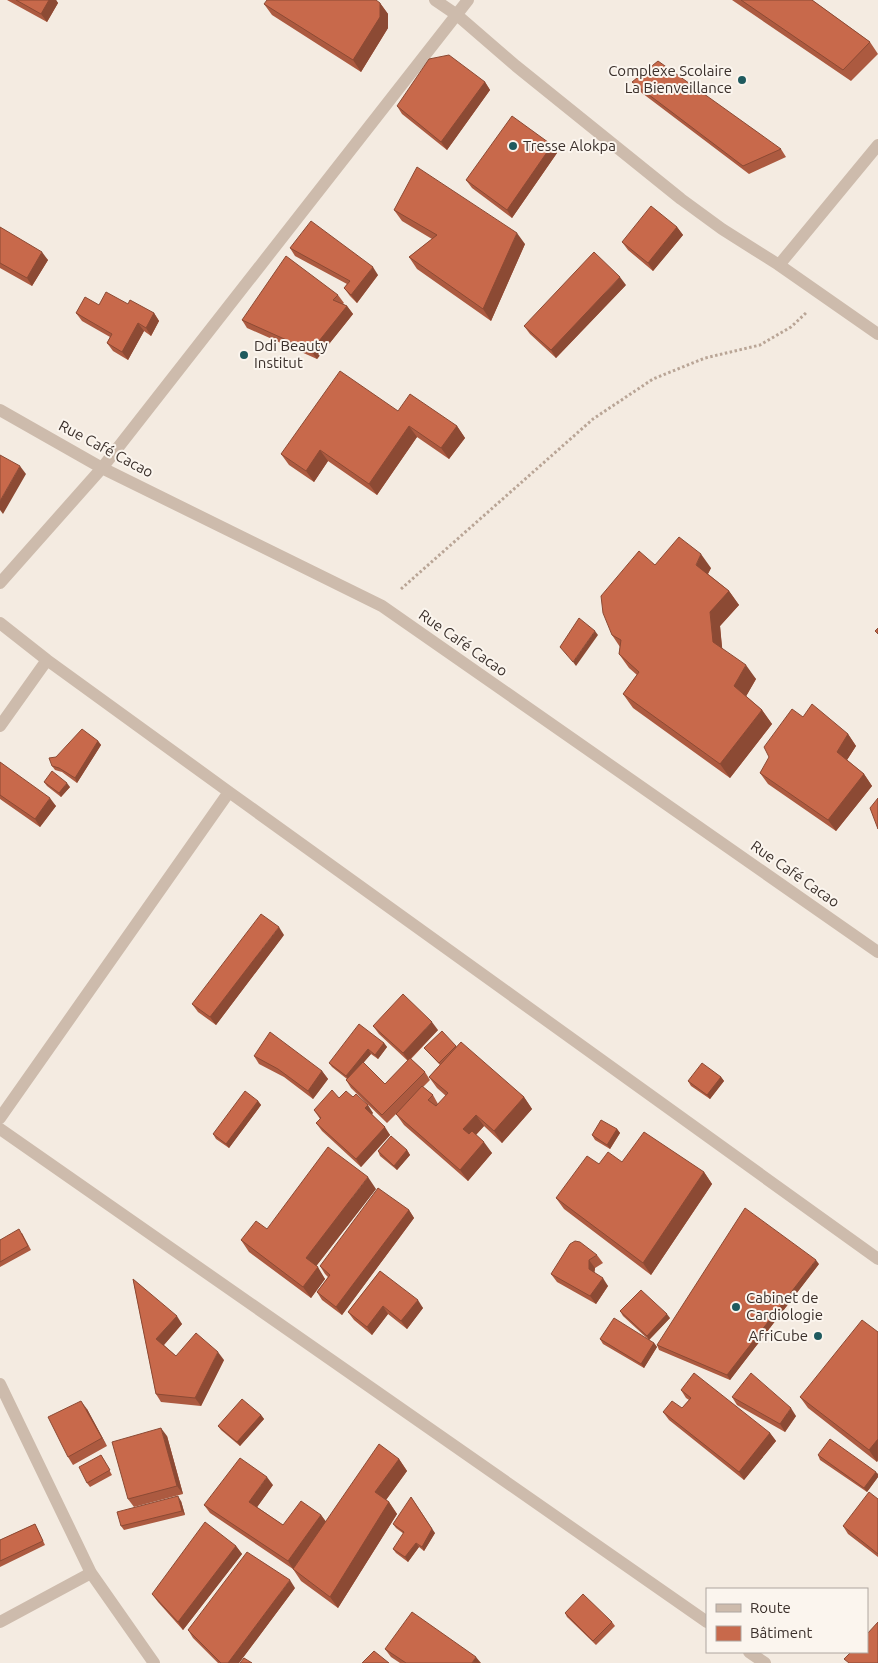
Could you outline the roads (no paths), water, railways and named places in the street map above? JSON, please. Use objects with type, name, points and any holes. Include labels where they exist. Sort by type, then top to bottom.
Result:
[{"type":"street","points":[[435,0],[457,15],[516,66],[681,199],[722,229],[779,265],[878,334]]},
{"type":"street","points":[[0,583],[102,468],[468,0]]},
{"type":"street","points":[[779,265],[878,145]]},
{"type":"street","name":"Rue Café Cacao","points":[[0,410],[102,468],[382,606],[878,952]]},
{"type":"street","points":[[0,623],[47,660],[229,792],[878,1259]]},
{"type":"street","points":[[0,726],[47,660]]},
{"type":"street","points":[[0,1118],[229,792]]},
{"type":"street","points":[[0,1129],[706,1621]]},
{"type":"street","points":[[0,1384],[91,1573],[154,1663]]},
{"type":"street","points":[[0,1622],[91,1573]]},
{"type":"street","points":[[750,1653],[765,1663]]},
{"type":"place","name":"Complexe Scolaire La Bienveillance","points":[[742,80]]},
{"type":"place","name":"Tresse Alokpa","points":[[513,146]]},
{"type":"place","name":"Ddi Beauty Institut","points":[[244,355]]},
{"type":"place","name":"Cabinet de Cardiologie","points":[[736,1307]]},
{"type":"place","name":"AfriCube","points":[[818,1336]]}]
